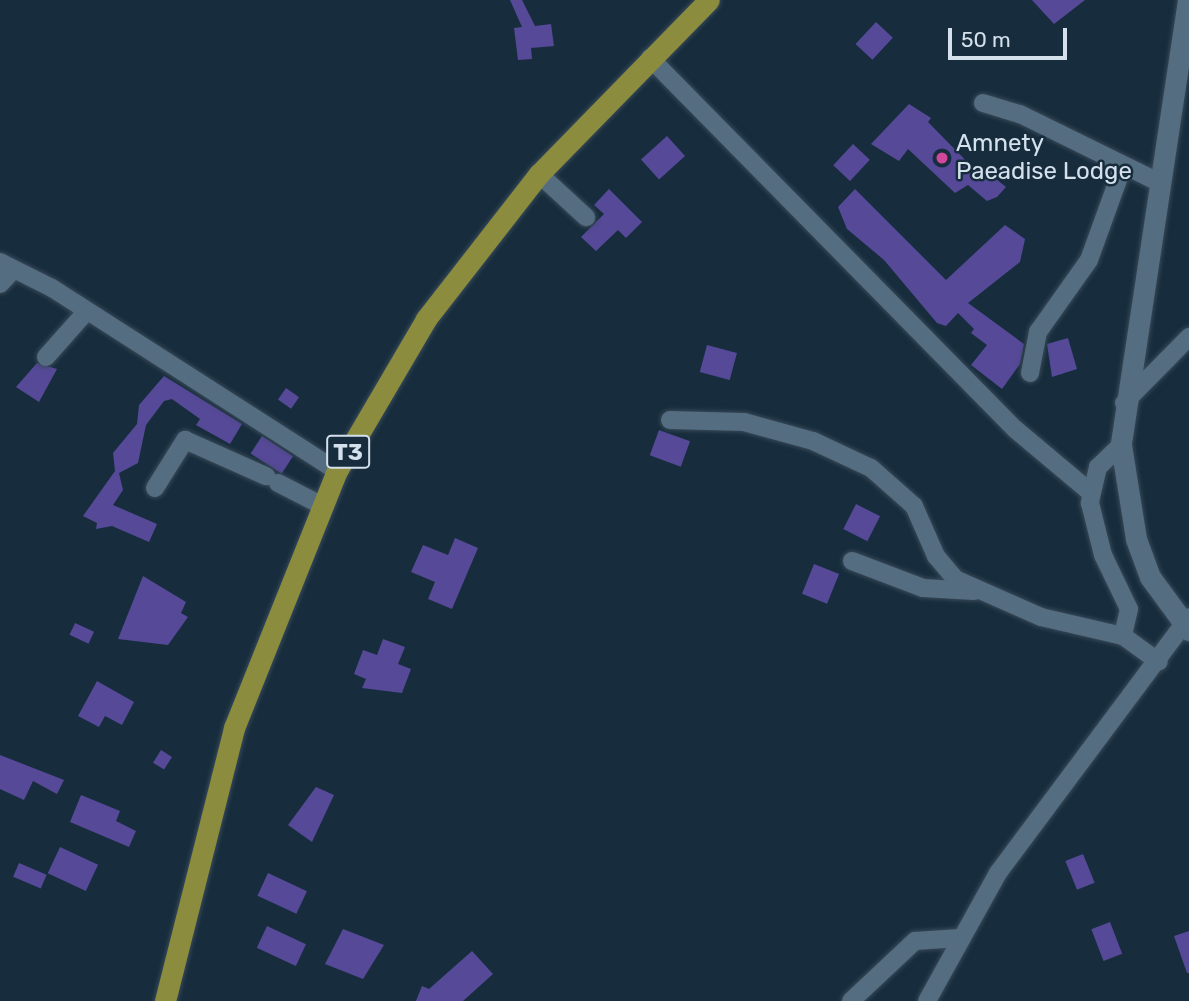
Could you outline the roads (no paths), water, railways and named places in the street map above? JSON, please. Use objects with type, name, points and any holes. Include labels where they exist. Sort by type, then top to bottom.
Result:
[{"type":"highway","name":"T3","points":[[164,1001],[234,727],[320,504],[426,319],[539,174],[709,0]]},
{"type":"main road","points":[[1187,624],[1150,577],[1136,539],[1121,445],[1124,403],[1188,0]]},
{"type":"street","points":[[650,58],[1015,429],[1090,492]]},
{"type":"street","points":[[983,103],[1020,114],[1160,183]]},
{"type":"street","points":[[1030,373],[1038,332],[1089,260],[1123,166]]},
{"type":"street","points":[[539,174],[586,217]]},
{"type":"street","points":[[0,284],[7,266],[86,312],[338,471]]},
{"type":"street","points":[[46,357],[86,312]]},
{"type":"street","points":[[1124,403],[1189,337]]},
{"type":"street","points":[[670,420],[744,422],[813,442],[871,468],[914,506],[948,575],[977,591],[1041,617],[1123,636],[1159,663]]},
{"type":"street","points":[[155,488],[185,440],[320,504]]},
{"type":"street","points":[[1121,445],[1102,460],[1090,492],[1092,525],[1129,609],[1123,636]]},
{"type":"street","points":[[852,561],[923,588],[977,591]]},
{"type":"street","points":[[927,1001],[959,938],[1001,869],[1187,624]]},
{"type":"street","points":[[851,1001],[915,941],[959,938]]},
{"type":"place","name":"Amnety Paeadise Lodge","points":[[942,158]]}]
